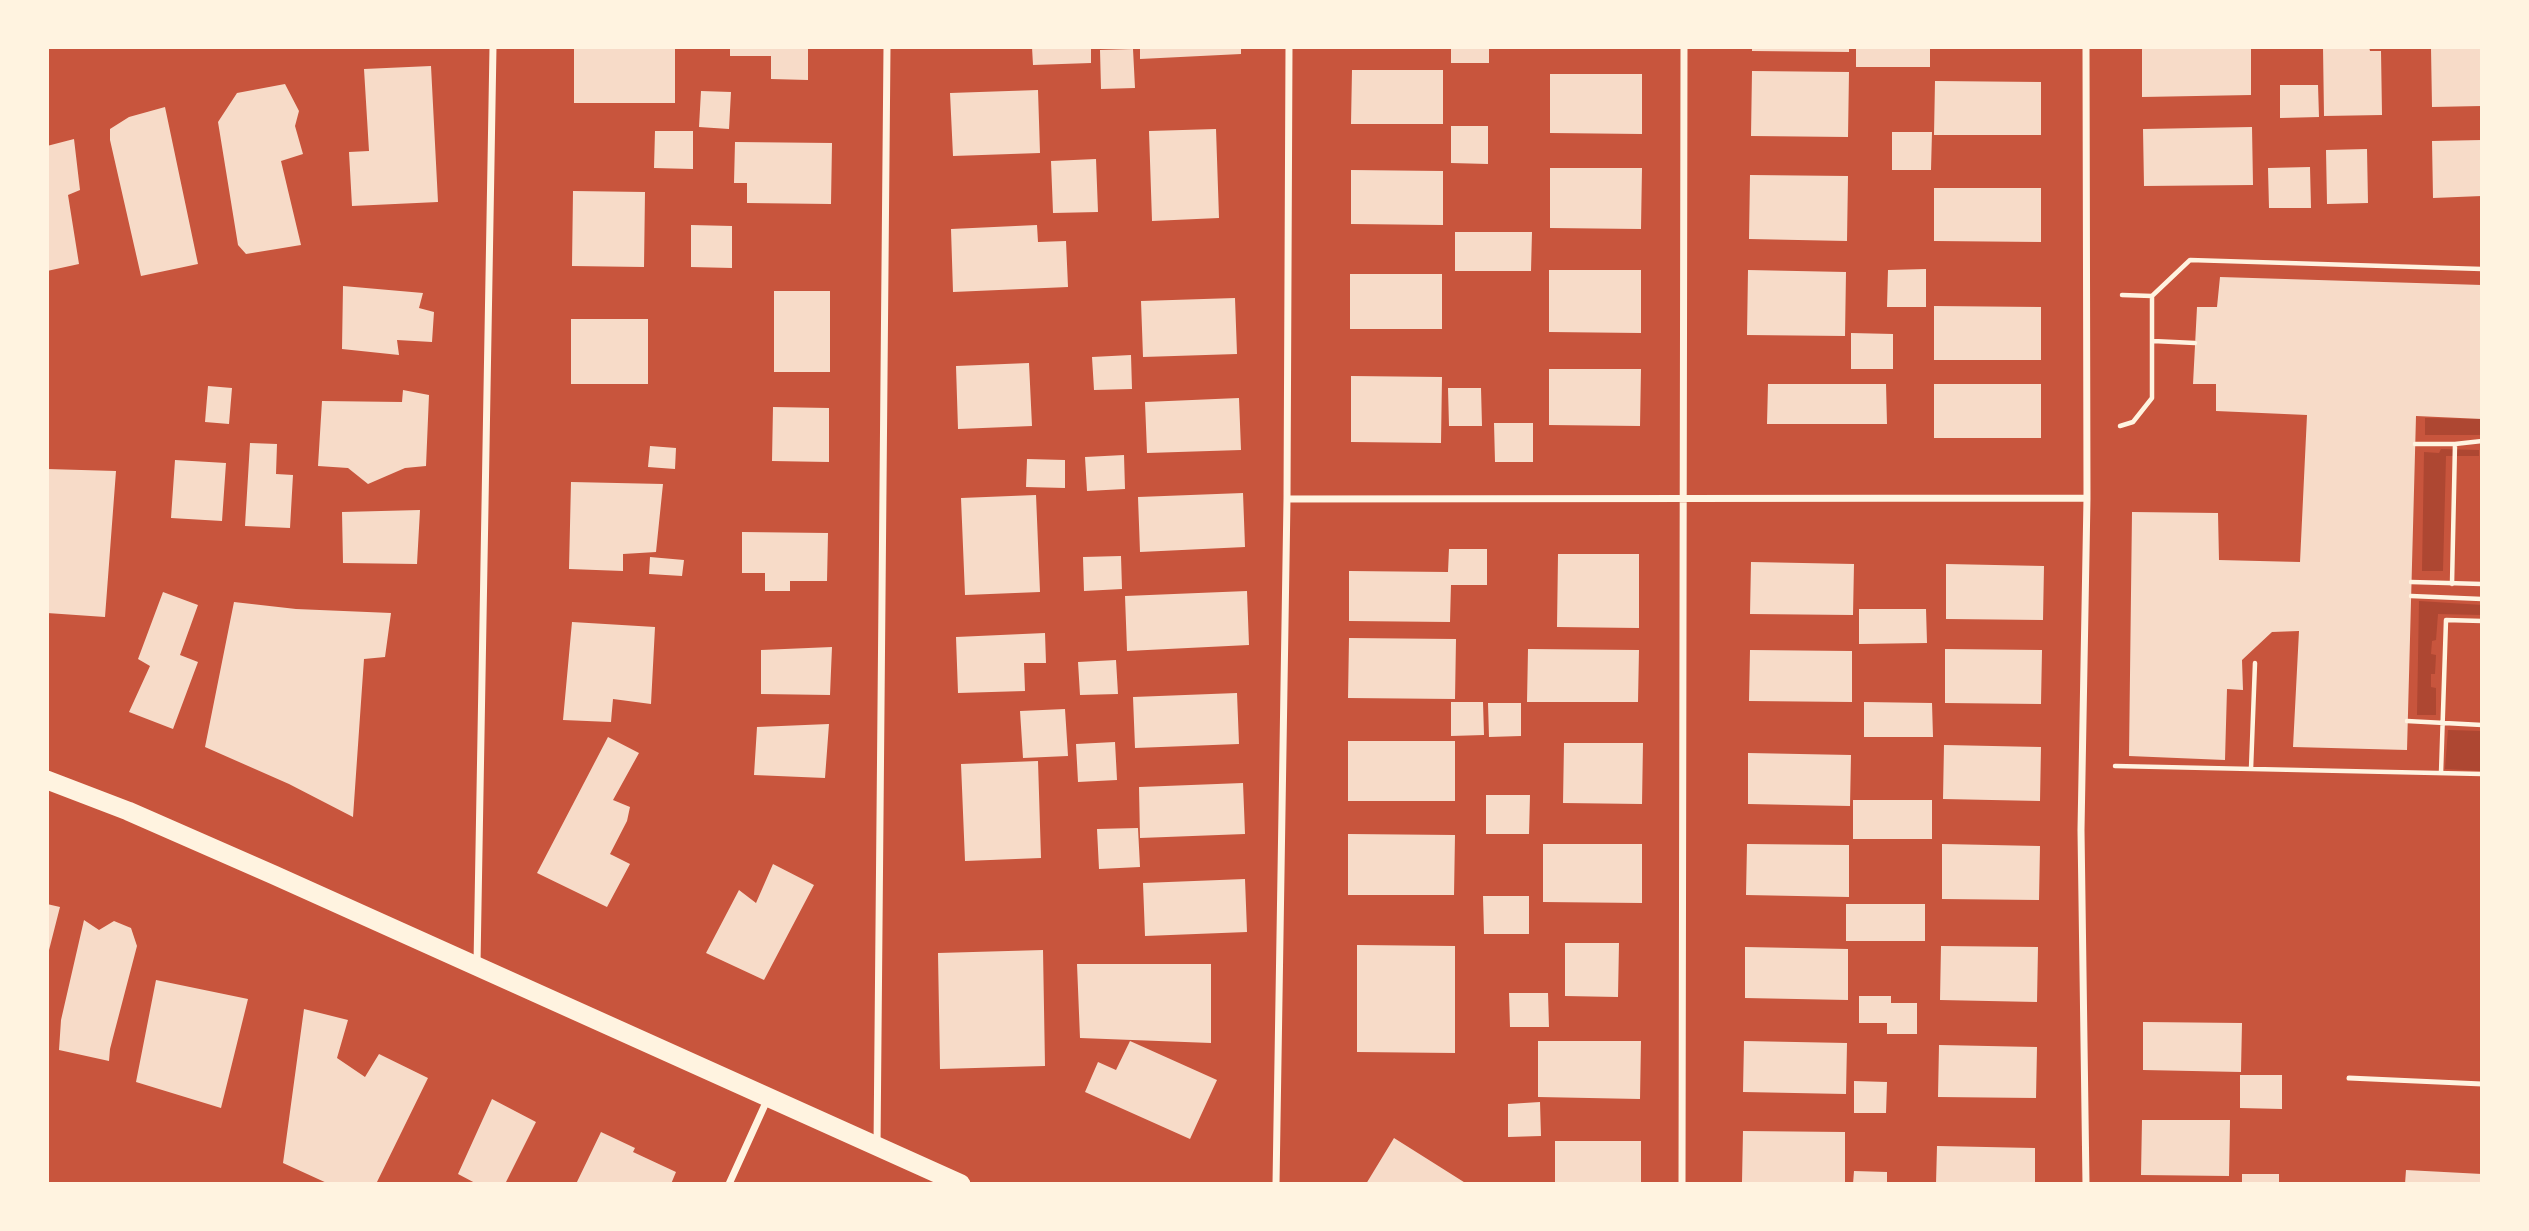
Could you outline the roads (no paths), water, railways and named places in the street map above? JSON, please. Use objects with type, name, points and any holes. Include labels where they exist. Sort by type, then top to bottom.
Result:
[{"type":"highway","points":[[47,780],[140,816],[961,1184]]},
{"type":"street","points":[[477,967],[493,47]]},
{"type":"street","points":[[877,1145],[887,47]]},
{"type":"street","points":[[1276,1184],[1287,499],[1289,47]]},
{"type":"street","points":[[1682,1184],[1684,47]]},
{"type":"street","points":[[2086,47],[2087,498],[2081,830],[2086,1184]]},
{"type":"street","points":[[1287,499],[2087,498]]},
{"type":"street","points":[[729,1184],[769,1097]]},
{"type":"lane","points":[[2349,1078],[2482,1084]]}]
